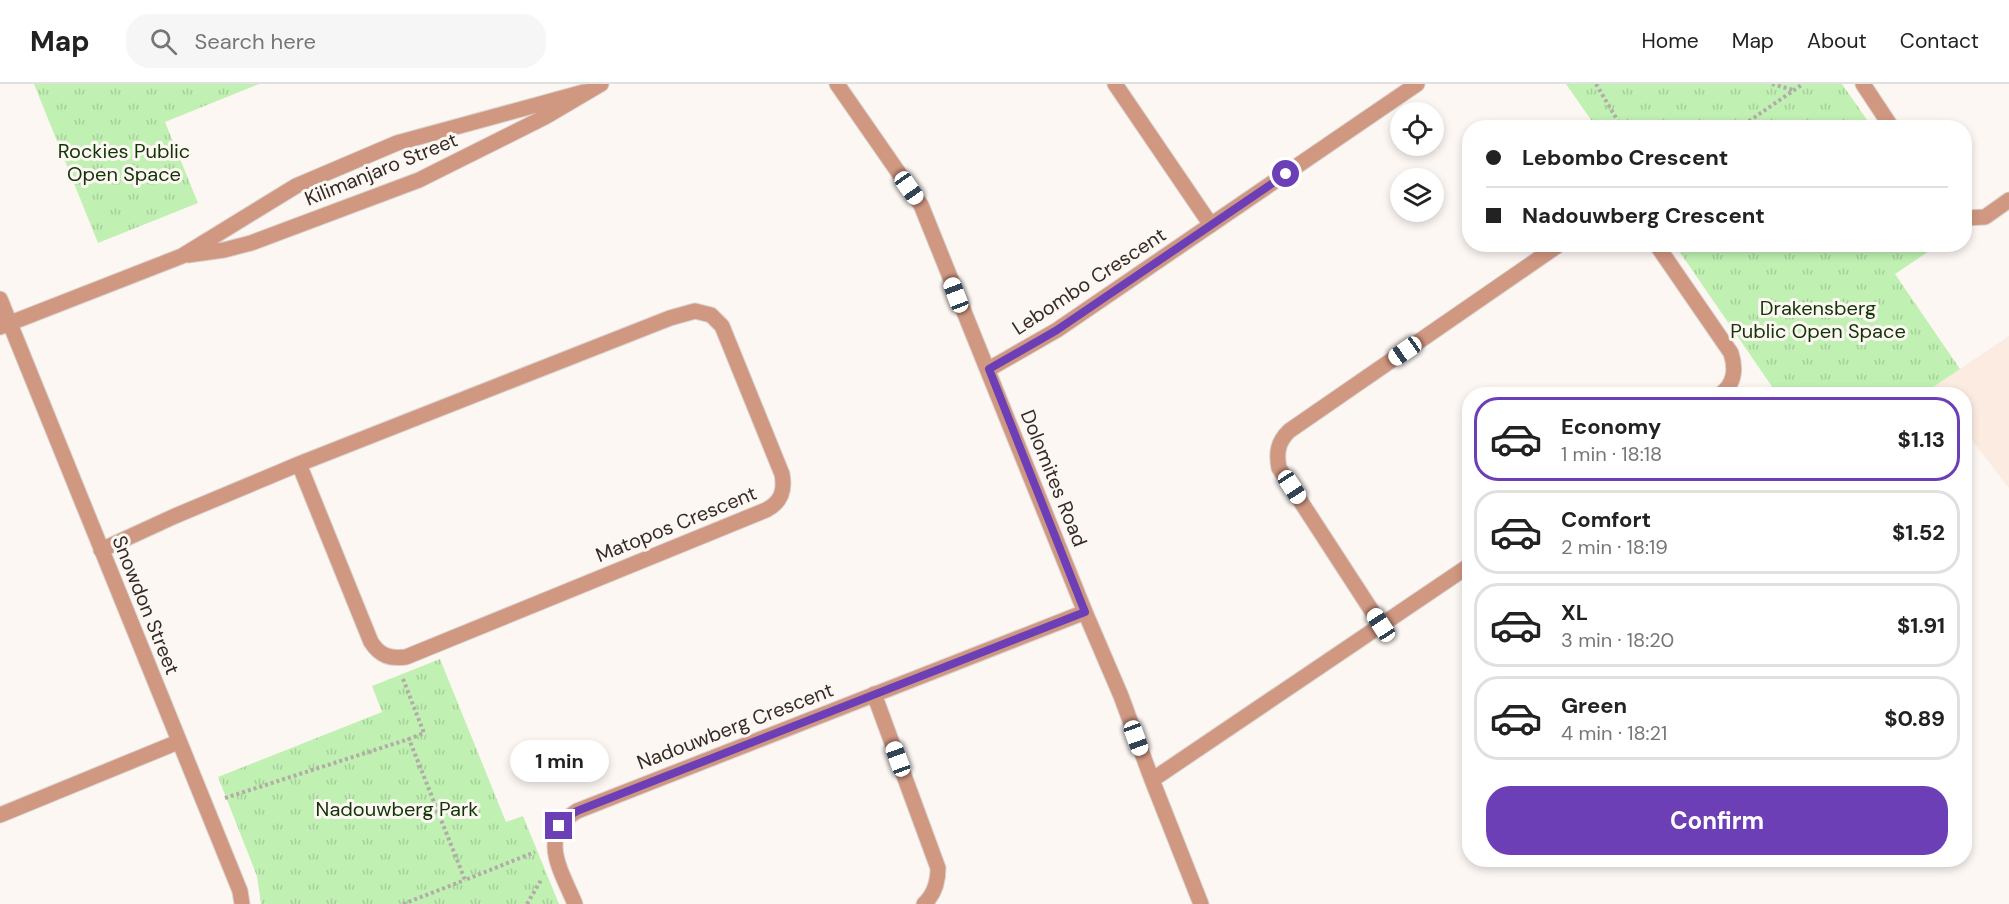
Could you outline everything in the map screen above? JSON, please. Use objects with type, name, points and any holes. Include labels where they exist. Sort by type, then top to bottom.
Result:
[{"type":"street","name":"Kilimanjaro Street","points":[[182,255],[224,250],[251,243],[419,180],[545,117],[601,84]]},
{"type":"street","name":"Dolomites Road","points":[[837,84],[921,205],[1121,696],[1201,904]]},
{"type":"street","points":[[1115,84],[1211,225]]},
{"type":"street","name":"Lebombo Crescent","points":[[989,369],[1057,330],[1417,84]]},
{"type":"street","points":[[1863,84],[1887,120]]},
{"type":"street","name":"Kilimanjaro Street","points":[[5,325],[182,255],[296,186],[398,143],[584,92]]},
{"type":"street","points":[[1972,218],[1985,217],[2009,200]]},
{"type":"street","points":[[1381,625],[1279,468],[1278,448],[1282,439],[1289,431],[1548,252]]},
{"type":"street","points":[[1662,252],[1731,353],[1734,375],[1728,387]]},
{"type":"street","name":"Snowdon Street","points":[[0,299],[5,325],[101,550],[240,891],[242,904]]},
{"type":"street","name":"Matopos Crescent","points":[[101,550],[299,464],[601,344],[695,310],[717,319],[722,326],[782,474],[783,491],[774,506],[406,657],[395,658]]},
{"type":"street","points":[[299,464],[371,642],[376,650],[395,658]]},
{"type":"street","points":[[1152,780],[1462,570]]},
{"type":"street","name":"Nadouwberg Crescent","points":[[554,844],[559,826],[577,811],[1085,612]]},
{"type":"street","points":[[874,694],[938,868],[938,880],[934,893],[924,904]]},
{"type":"street","points":[[0,815],[178,742]]},
{"type":"street","points":[[554,844],[556,857],[575,904]]},
{"type":"path","points":[[1596,84],[1617,120]]},
{"type":"path","points":[[1772,84],[1794,90]]},
{"type":"path","points":[[1751,120],[1803,84]]},
{"type":"path","points":[[204,804],[424,733],[395,658]]},
{"type":"path","points":[[409,739],[465,880]]},
{"type":"path","points":[[403,904],[554,844]]},
{"type":"shaded area","points":[[2009,336],[2009,488],[1972,440],[1972,387],[1933,387]]},
{"type":"green space","name":"Rockies Public Open Space","points":[[34,84],[259,84],[165,122],[198,203],[98,243]]},
{"type":"green space","points":[[1566,84],[1842,84],[1867,120],[1591,120]]},
{"type":"green space","name":"Drakensberg Public Open Space","points":[[1680,252],[1928,252],[1895,274],[1960,369],[1933,387],[1772,387]]},
{"type":"green space","name":"Nadouwberg Park","points":[[440,659],[506,822],[523,816],[559,904],[261,904],[257,876],[218,777],[382,712],[372,686]]},
{"type":"route","points":[[559,826],[577,811],[1085,612],[989,369],[1057,330],[1286,174]]}]
